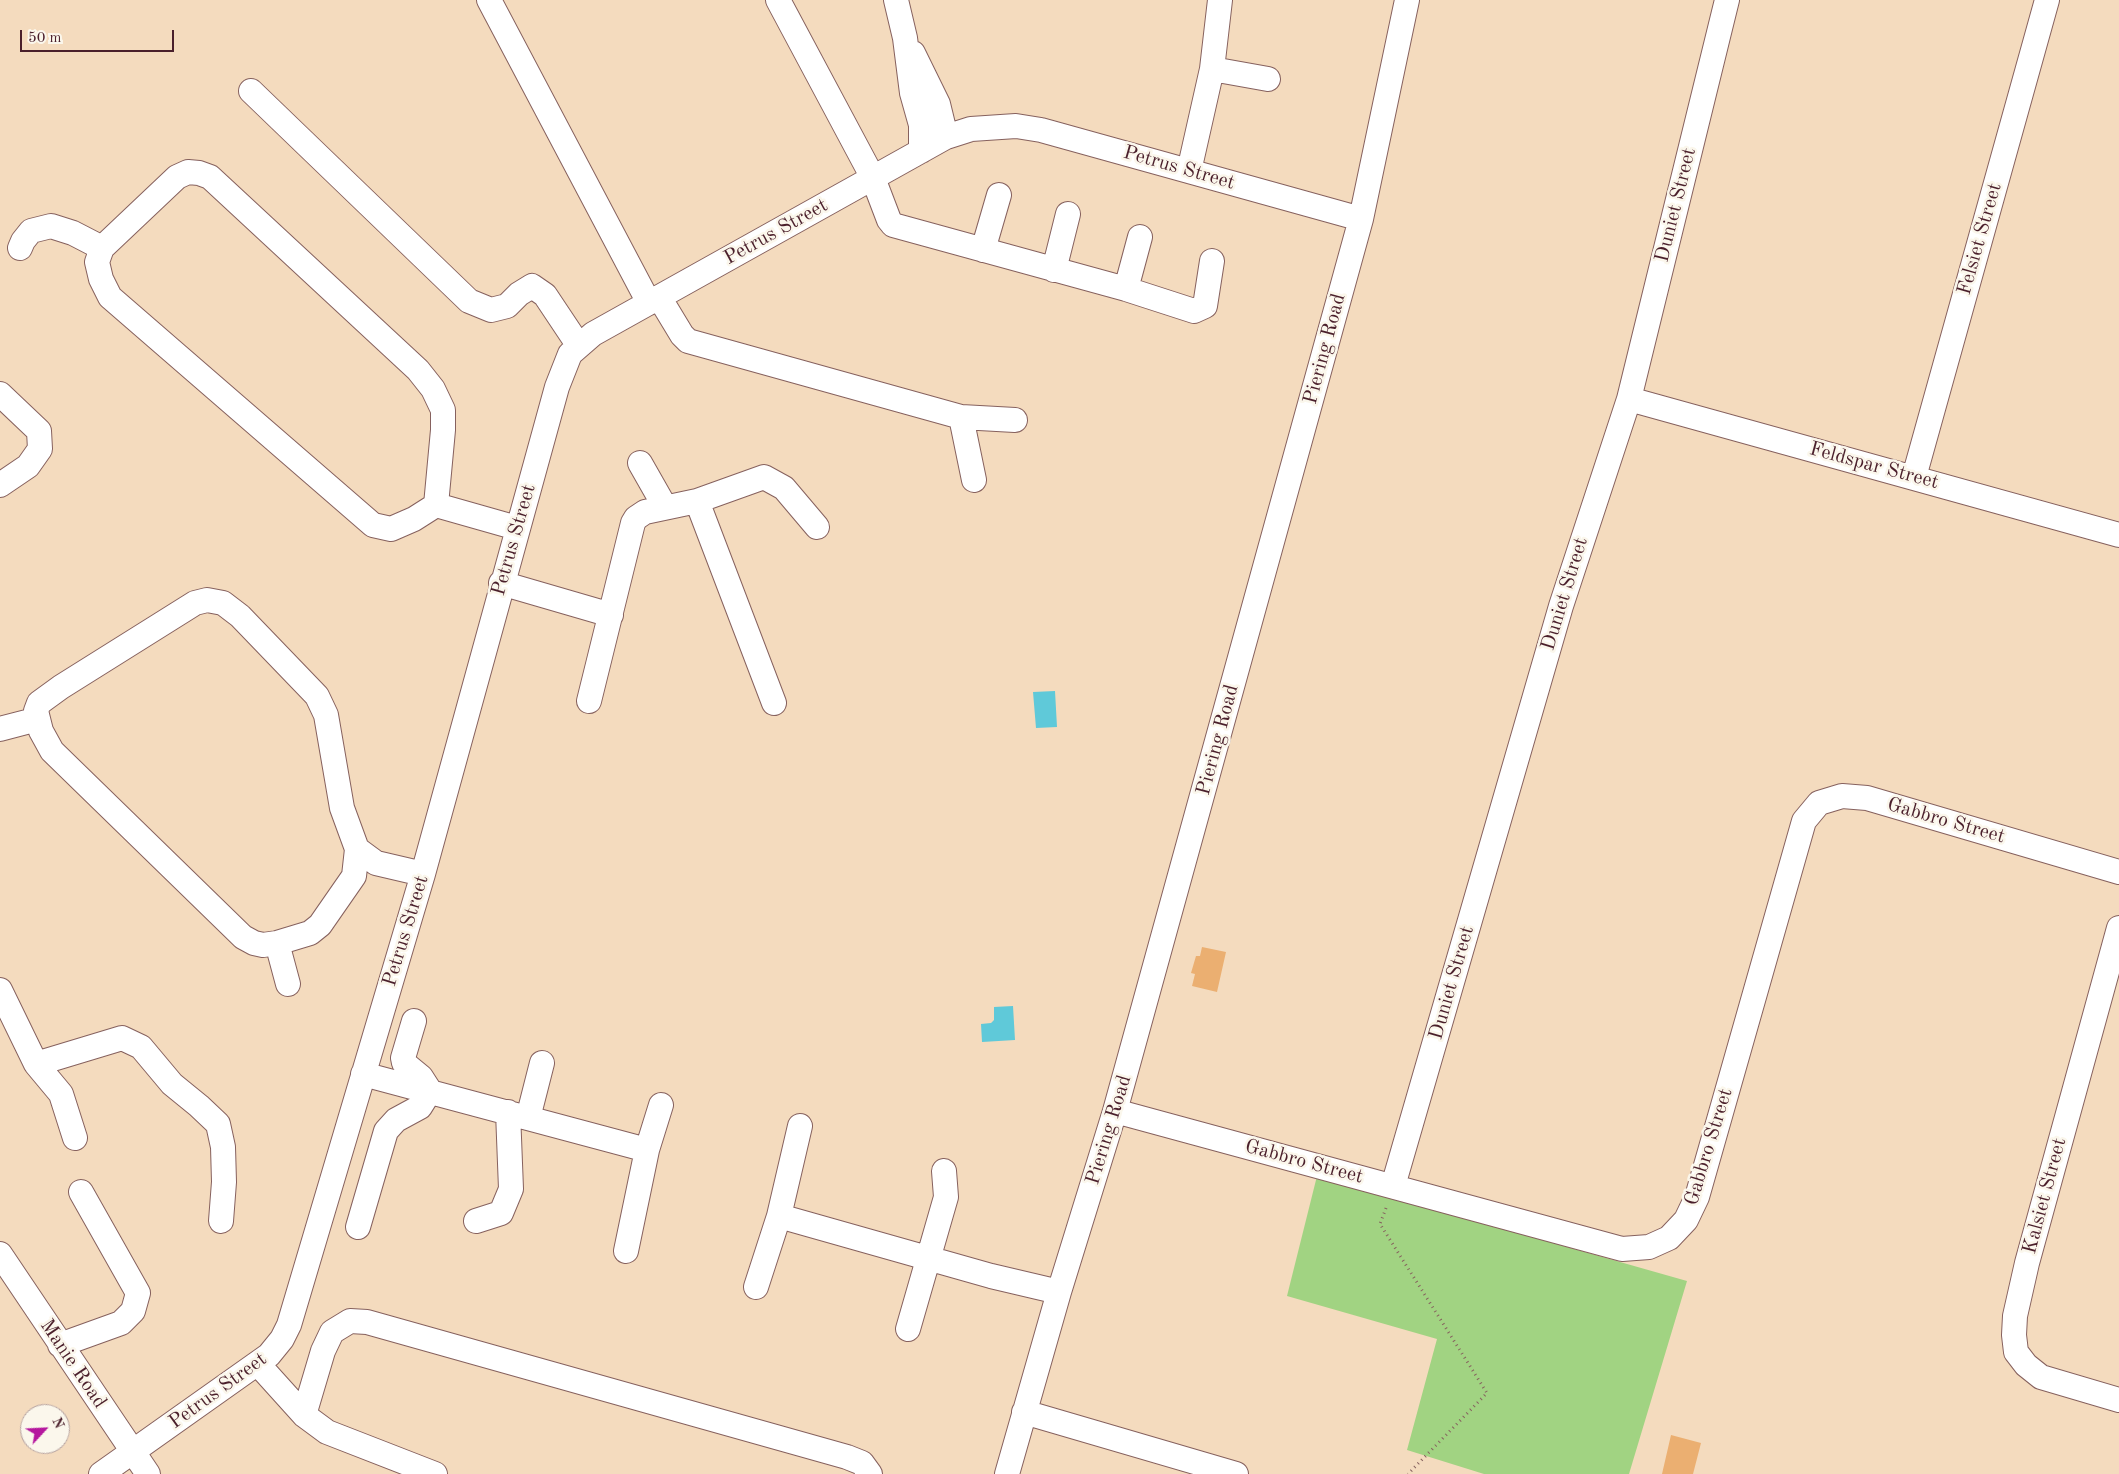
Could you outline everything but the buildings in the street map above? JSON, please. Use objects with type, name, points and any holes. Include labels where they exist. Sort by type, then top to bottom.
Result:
[{"type":"street","points":[[489,0],[654,300],[688,341],[961,417],[1015,420]]},
{"type":"street","points":[[778,0],[873,178],[893,226],[1126,289],[1194,311],[1205,306],[1212,260]]},
{"type":"street","points":[[896,0],[905,38],[912,93],[921,125],[921,151]]},
{"type":"street","points":[[1189,171],[1212,69],[1220,0]]},
{"type":"street","name":"Piering Road","points":[[1007,1474],[1059,1292],[1115,1111],[1361,219],[1407,0]]},
{"type":"street","name":"Duniet Street","points":[[1394,1186],[1561,606],[1629,399],[1727,0]]},
{"type":"street","name":"Felsiet Street","points":[[1914,477],[2047,0]]},
{"type":"street","points":[[905,38],[938,104],[946,137]]},
{"type":"street","points":[[1212,69],[1268,78]]},
{"type":"street","points":[[251,91],[468,301],[491,310],[508,306],[519,294],[532,286],[545,295],[579,346]]},
{"type":"street","name":"Petrus Street","points":[[101,1474],[258,1364],[269,1355],[282,1339],[289,1325],[423,874],[501,583],[557,387],[570,354],[594,334],[654,300],[946,137],[971,129],[1016,126],[1041,130],[1361,219]]},
{"type":"street","points":[[436,505],[443,430],[442,410],[433,389],[418,370],[210,177],[188,172],[177,177],[102,248],[97,262],[101,278],[110,297],[360,516],[374,525],[391,529],[414,519],[436,505],[517,528]]},
{"type":"street","points":[[983,250],[999,194]]},
{"type":"street","points":[[1054,270],[1068,214]]},
{"type":"street","points":[[20,248],[31,231],[51,226],[73,233],[102,248]]},
{"type":"street","points":[[1126,289],[1140,237]]},
{"type":"street","points":[[0,394],[39,431],[40,449],[28,466],[0,485]]},
{"type":"street","name":"Feldspar Street","points":[[1629,399],[2119,535]]},
{"type":"street","points":[[961,417],[974,480]]},
{"type":"street","points":[[640,463],[665,507]]},
{"type":"street","points":[[589,701],[633,523],[636,518],[645,512],[697,501],[764,477],[784,488],[817,527]]},
{"type":"street","points":[[697,501],[774,703]]},
{"type":"street","points":[[501,583],[611,615]]},
{"type":"street","points":[[207,600],[223,603],[240,616],[318,696],[326,715],[342,808],[357,849],[354,876],[320,925],[310,932],[277,943],[263,945],[243,937],[52,751],[41,730],[36,711],[40,703],[46,698],[195,603],[207,600]]},
{"type":"street","points":[[0,729],[38,719]]},
{"type":"street","name":"Gabbro Street","points":[[1115,1111],[1622,1249],[1649,1247],[1670,1238],[1686,1220],[1697,1196],[1804,822],[1819,803],[1842,796],[1866,798],[2119,872]]},
{"type":"street","points":[[357,849],[376,863],[423,874]]},
{"type":"street","name":"Kalsiet Street","points":[[2119,928],[2026,1264],[2015,1316],[2014,1335],[2016,1352],[2026,1365],[2041,1377],[2119,1400]]},
{"type":"street","points":[[277,943],[288,984]]},
{"type":"street","points":[[0,990],[36,1064],[61,1094],[75,1138]]},
{"type":"street","points":[[414,1021],[403,1058],[404,1063],[421,1077],[430,1091]]},
{"type":"street","points":[[36,1064],[122,1038],[141,1047],[172,1084],[218,1124],[223,1147],[224,1182],[221,1221]]},
{"type":"street","points":[[476,1221],[501,1213],[511,1189],[518,1115],[542,1063]]},
{"type":"street","points":[[363,1074],[647,1150]]},
{"type":"street","points":[[358,1227],[386,1131],[396,1120],[420,1107],[430,1091]]},
{"type":"street","points":[[626,1251],[647,1150],[661,1104]]},
{"type":"street","points":[[756,1287],[779,1216],[800,1126]]},
{"type":"street","points":[[908,1329],[946,1197],[944,1171]]},
{"type":"street","points":[[60,1345],[121,1323],[133,1311],[138,1293],[81,1192]]},
{"type":"street","points":[[779,1216],[1059,1292]]},
{"type":"street","name":"Manie Road","points":[[0,1254],[148,1474]]},
{"type":"street","points":[[304,1415],[323,1351],[332,1332],[350,1321],[367,1322],[847,1457],[862,1463],[870,1474]]},
{"type":"street","points":[[258,1364],[304,1415],[327,1432],[435,1474]]},
{"type":"street","points":[[1024,1412],[1236,1474]]},
{"type":"path","points":[[1394,1186],[1380,1224],[1487,1393],[1408,1474]]},
{"type":"green space","points":[[1317,1176],[1687,1281],[1629,1474],[1484,1474],[1407,1450],[1437,1339],[1287,1296]]},
{"type":"water","points":[[1055,691],[1057,727],[1036,728],[1033,692]]},
{"type":"water","points":[[1013,1006],[1015,1040],[982,1042],[981,1024],[991,1023],[994,1020],[994,1007]]}]
